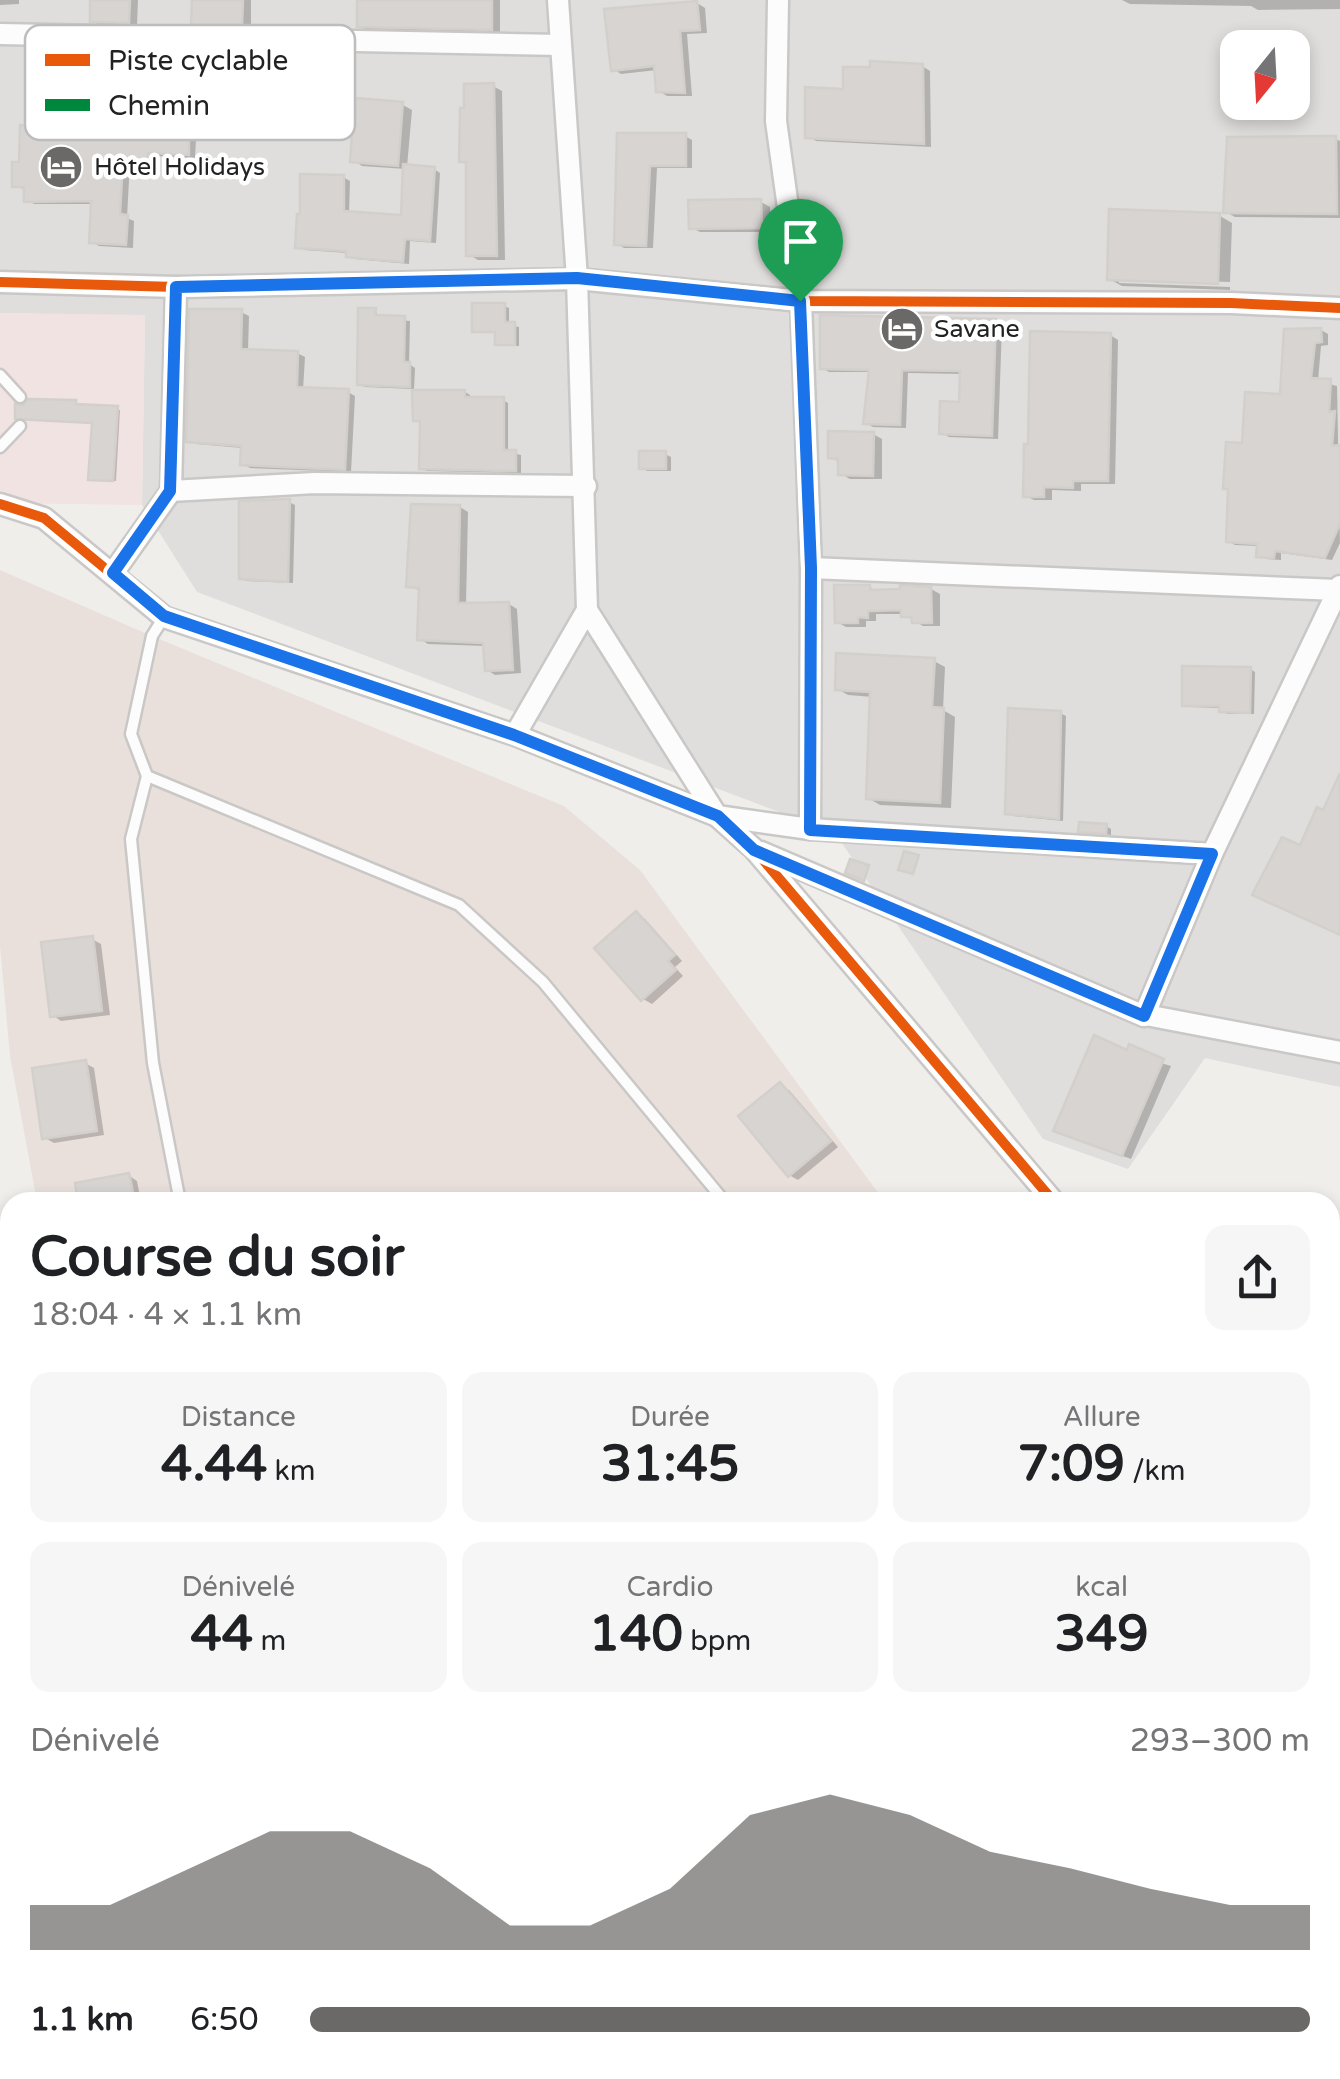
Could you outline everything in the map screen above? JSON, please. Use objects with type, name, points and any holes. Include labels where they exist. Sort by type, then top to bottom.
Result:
[{"type":"street","points":[[514,735],[587,610],[577,278],[558,0]]},
{"type":"street","points":[[778,0],[776,121],[800,301],[811,568],[810,830]]},
{"type":"street","points":[[0,34],[25,34]]},
{"type":"street","points":[[355,40],[560,44]]},
{"type":"street","points":[[0,282],[176,287],[577,278],[800,301],[1231,303],[1340,308]]},
{"type":"street","points":[[113,573],[170,491],[176,287]]},
{"type":"street","points":[[170,491],[315,482],[586,486]]},
{"type":"street","points":[[0,504],[44,518],[164,616],[514,735],[718,816],[810,830],[1212,854]]},
{"type":"street","points":[[811,568],[1339,588],[1212,854],[1146,1015]]},
{"type":"street","points":[[587,610],[718,816],[754,850],[1045,1192]]},
{"type":"street","points":[[754,850],[1146,1015],[1340,1052]]},
{"type":"lane","points":[[0,374],[20,397]]},
{"type":"lane","points":[[0,447],[20,426]]},
{"type":"lane","points":[[164,616],[152,636],[131,734],[148,776],[131,838],[154,1063],[178,1192]]},
{"type":"lane","points":[[148,776],[459,905],[543,982],[717,1192]]},
{"type":"shaded area","points":[[0,0],[1340,0],[1340,1087],[1205,1058],[1128,1169],[1043,1139],[835,833],[197,592],[142,505],[145,316],[0,313]]},
{"type":"shaded area","points":[[0,313],[145,315],[142,505],[0,503]]},
{"type":"shaded area","points":[[0,570],[564,806],[640,870],[878,1192],[35,1192],[10,1056],[0,946]]},
{"type":"building","points":[[90,0],[130,0],[129,23],[90,22]]},
{"type":"building","points":[[192,0],[243,0],[242,25],[191,24]]},
{"type":"building","points":[[357,0],[492,0],[492,30],[357,27]]},
{"type":"building","points":[[697,1],[700,30],[680,31],[685,93],[656,92],[654,66],[611,71],[604,9]]},
{"type":"building","points":[[870,61],[923,64],[924,144],[805,138],[805,87],[843,89],[843,67],[870,67]]},
{"type":"building","points":[[494,83],[497,256],[466,256],[466,162],[459,162],[460,108],[464,108],[464,84]]},
{"type":"building","points":[[355,98],[403,102],[398,166],[350,162],[352,140],[355,140]]},
{"type":"building","points":[[20,125],[25,126],[25,140],[189,140],[189,155],[148,153],[148,160],[123,159],[120,214],[128,215],[126,245],[89,243],[91,201],[24,202],[24,187],[12,187],[12,162],[19,162]]},
{"type":"building","points":[[617,133],[686,133],[686,166],[650,166],[646,246],[614,245]]},
{"type":"building","points":[[1336,136],[1337,214],[1223,213],[1227,137]]},
{"type":"building","points":[[403,164],[435,167],[430,241],[405,239],[403,262],[346,257],[346,251],[295,248],[300,174],[344,175],[344,211],[401,215]]},
{"type":"building","points":[[761,199],[762,228],[689,229],[688,200]]},
{"type":"building","points":[[1109,209],[1220,213],[1218,284],[1107,280]]},
{"type":"building","points":[[472,303],[505,303],[505,322],[515,322],[515,345],[495,345],[495,332],[472,332]]},
{"type":"building","points":[[358,308],[376,308],[375,315],[405,316],[404,362],[410,362],[410,387],[357,385]]},
{"type":"building","points":[[189,309],[242,309],[241,349],[298,351],[297,387],[349,389],[345,470],[240,465],[241,446],[186,442]]},
{"type":"building","points":[[820,315],[996,319],[992,436],[939,434],[940,401],[959,402],[960,371],[902,370],[900,425],[863,424],[869,370],[820,369]]},
{"type":"building","points":[[1321,328],[1322,342],[1315,343],[1311,378],[1331,379],[1329,412],[1335,411],[1332,446],[1340,445],[1340,524],[1325,558],[1275,551],[1274,558],[1256,557],[1257,544],[1226,542],[1226,442],[1242,443],[1245,392],[1280,394],[1284,329]]},
{"type":"building","points":[[1030,331],[1111,333],[1108,481],[1073,481],[1073,488],[1044,487],[1044,497],[1023,497]]},
{"type":"building","points":[[412,390],[465,390],[465,397],[504,397],[504,450],[516,450],[516,471],[419,469],[420,421],[413,421]]},
{"type":"building","points":[[28,399],[118,406],[113,481],[88,480],[92,423],[15,419],[15,404],[23,405]]},
{"type":"building","points":[[828,431],[874,432],[873,476],[838,475],[838,459],[828,458]]},
{"type":"building","points":[[639,451],[666,451],[666,469],[639,469]]},
{"type":"building","points":[[290,499],[288,582],[239,579],[239,501]]},
{"type":"building","points":[[411,504],[460,505],[458,603],[509,602],[513,670],[485,671],[483,643],[417,640],[419,588],[406,587]]},
{"type":"building","points":[[834,585],[870,585],[870,590],[900,589],[900,585],[931,587],[932,623],[912,623],[911,617],[901,617],[901,610],[868,611],[868,618],[858,617],[858,623],[835,623]]},
{"type":"building","points":[[836,653],[935,658],[932,707],[944,708],[940,803],[866,799],[870,692],[835,690]]},
{"type":"building","points":[[1182,666],[1251,667],[1250,713],[1219,712],[1219,706],[1182,706]]},
{"type":"building","points":[[1008,708],[1061,711],[1059,819],[1005,814]]},
{"type":"building","points":[[1340,773],[1340,935],[1252,895],[1282,837],[1300,845],[1317,807],[1323,810]]},
{"type":"building","points":[[1079,822],[1107,824],[1106,834],[1078,832]]},
{"type":"building","points":[[904,851],[919,855],[913,874],[898,870]]},
{"type":"building","points":[[850,859],[869,865],[864,881],[845,873]]},
{"type":"building","points":[[636,911],[675,955],[668,961],[676,970],[641,1001],[594,948]]},
{"type":"building","points":[[93,936],[102,1011],[50,1017],[41,942]]},
{"type":"building","points":[[1094,1035],[1127,1050],[1129,1044],[1164,1059],[1122,1156],[1053,1131]]},
{"type":"building","points":[[86,1060],[97,1131],[42,1139],[32,1068]]},
{"type":"building","points":[[780,1082],[831,1141],[788,1177],[738,1116]]},
{"type":"building","points":[[129,1173],[133,1192],[76,1192],[75,1183]]},
{"type":"cycle path","points":[[0,282],[176,287],[577,279],[801,301],[1231,303],[1340,308]]},
{"type":"cycle path","points":[[0,504],[44,518],[164,617],[515,735],[717,816],[754,849],[1046,1192]]},
{"type":"place","name":"Hôtel Holidays","points":[[61,167]]},
{"type":"place","name":"Savane","points":[[902,329]]},
{"type":"route","points":[[577,278],[800,301],[811,568],[810,830],[1212,854],[1144,1016],[754,850],[718,816],[514,735],[164,616],[113,573],[170,491],[176,287],[577,278]]}]
